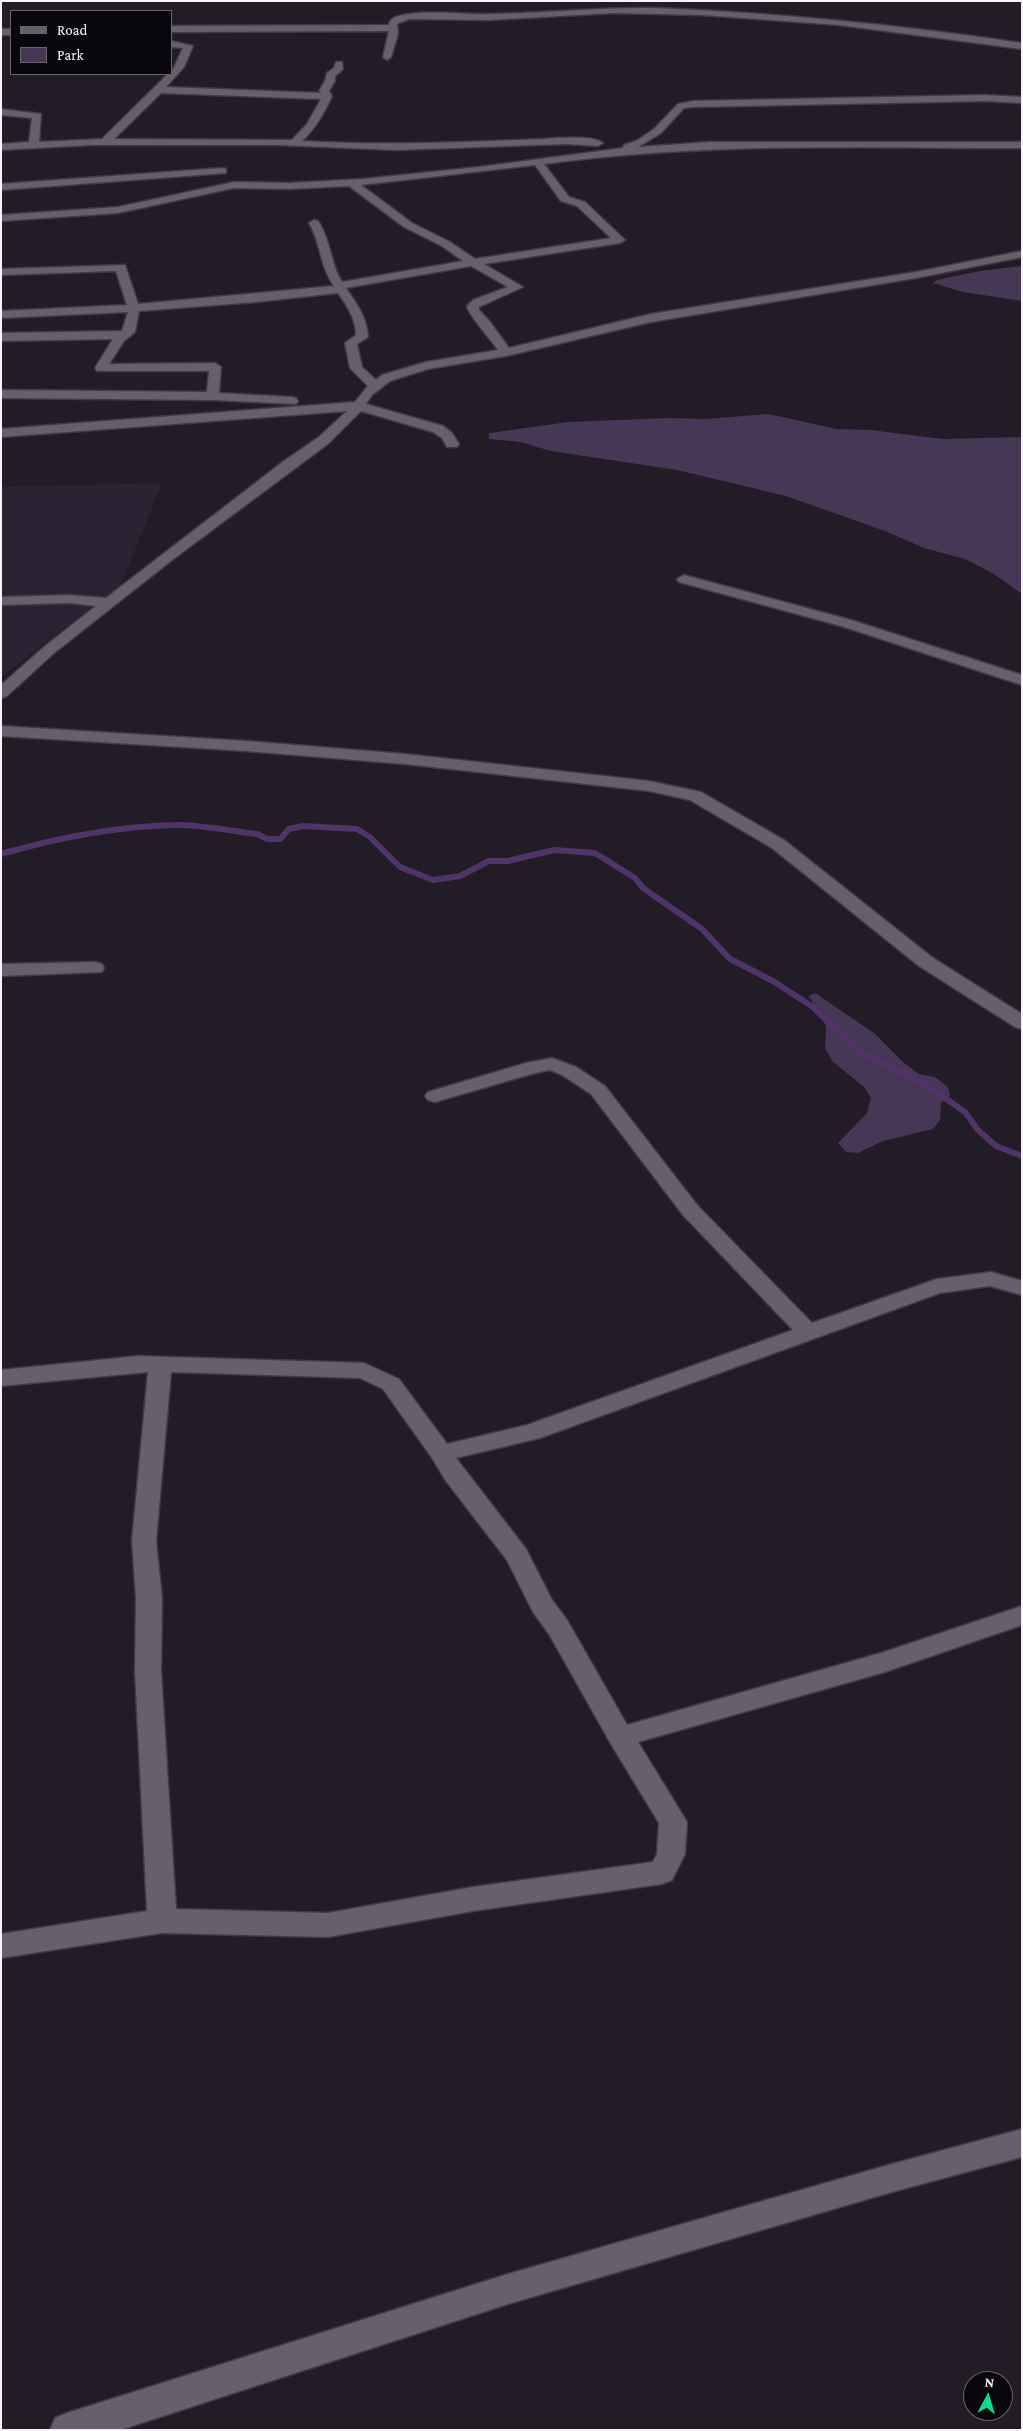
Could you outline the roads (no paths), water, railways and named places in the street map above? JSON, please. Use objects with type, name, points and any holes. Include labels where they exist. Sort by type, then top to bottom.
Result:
[{"type":"street","points":[[387,56],[394,34],[392,28],[395,19],[405,16],[490,17],[654,11],[847,24],[1022,46]]},
{"type":"street","points":[[172,30],[392,28]]},
{"type":"street","points":[[105,142],[161,90],[181,65],[183,56],[189,46],[172,44]]},
{"type":"street","points":[[327,96],[324,91],[330,81],[330,75],[338,69],[338,64]]},
{"type":"street","points":[[161,90],[327,96]]},
{"type":"street","points":[[295,142],[311,127],[327,96]]},
{"type":"street","points":[[1,147],[105,142],[295,142],[340,146],[396,147],[576,141],[626,149],[636,146],[670,122],[680,106],[693,104],[821,104],[985,98],[1022,100]]},
{"type":"street","points":[[1,112],[38,116],[35,124],[34,145]]},
{"type":"street","points":[[1,218],[118,210],[234,185],[289,186],[352,183],[538,162],[626,149],[710,145],[1022,145]]},
{"type":"street","points":[[1,315],[134,310],[248,300],[340,288],[473,263],[620,240],[581,204],[565,199],[538,162]]},
{"type":"street","points":[[1,187],[222,171]]},
{"type":"street","points":[[352,183],[408,224],[459,251],[473,263],[517,287],[477,302],[473,306],[473,311],[486,324],[506,352]]},
{"type":"street","points":[[314,223],[325,242],[331,273],[363,326],[362,337],[352,342],[356,368],[376,386]]},
{"type":"street","points":[[1,693],[49,650],[109,602],[289,464],[324,440],[358,406],[367,393],[386,378],[426,366],[506,352],[651,318],[907,276],[1022,254]]},
{"type":"street","points":[[1,272],[121,267],[134,310],[129,332],[119,339],[101,368],[215,367],[213,396]]},
{"type":"street","points":[[1,337],[125,335]]},
{"type":"street","points":[[1,394],[213,396],[358,406],[438,429],[447,436],[452,444]]},
{"type":"street","points":[[1,433],[358,406]]},
{"type":"street","points":[[684,579],[846,623],[1022,680]]},
{"type":"street","points":[[1,601],[69,599],[109,602]]},
{"type":"street","points":[[1,731],[246,746],[405,759],[649,786],[695,796],[778,844],[926,962],[1022,1023]]},
{"type":"street","points":[[1,970],[95,968]]},
{"type":"street","points":[[435,1096],[533,1067],[552,1064],[569,1071],[598,1090],[690,1210],[772,1293],[806,1332]]},
{"type":"street","points":[[442,1453],[532,1432],[938,1286],[991,1279],[1022,1288]]},
{"type":"street","points":[[1,1378],[138,1364],[160,1364],[364,1370],[390,1384],[442,1453],[454,1475],[517,1555],[542,1605],[558,1627],[620,1737],[673,1822],[670,1854],[662,1872],[473,1899],[328,1925],[162,1921],[1,1946]]},
{"type":"street","points":[[160,1364],[144,1541],[149,1598],[148,1671],[162,1921]]},
{"type":"street","points":[[620,1737],[885,1662],[1022,1615]]},
{"type":"street","points":[[67,2430],[508,2289],[892,2178],[1022,2143]]},
{"type":"waterway","points":[[1,854],[44,843],[111,830],[177,825],[257,834],[267,839],[280,839],[289,829],[303,826],[357,829],[370,837],[400,867],[433,880],[460,876],[489,861],[508,861],[554,850],[595,853],[635,878],[643,888],[702,929],[730,959],[773,981],[813,1007],[857,1050],[926,1085],[965,1112],[978,1130],[996,1146],[1022,1156]]}]
